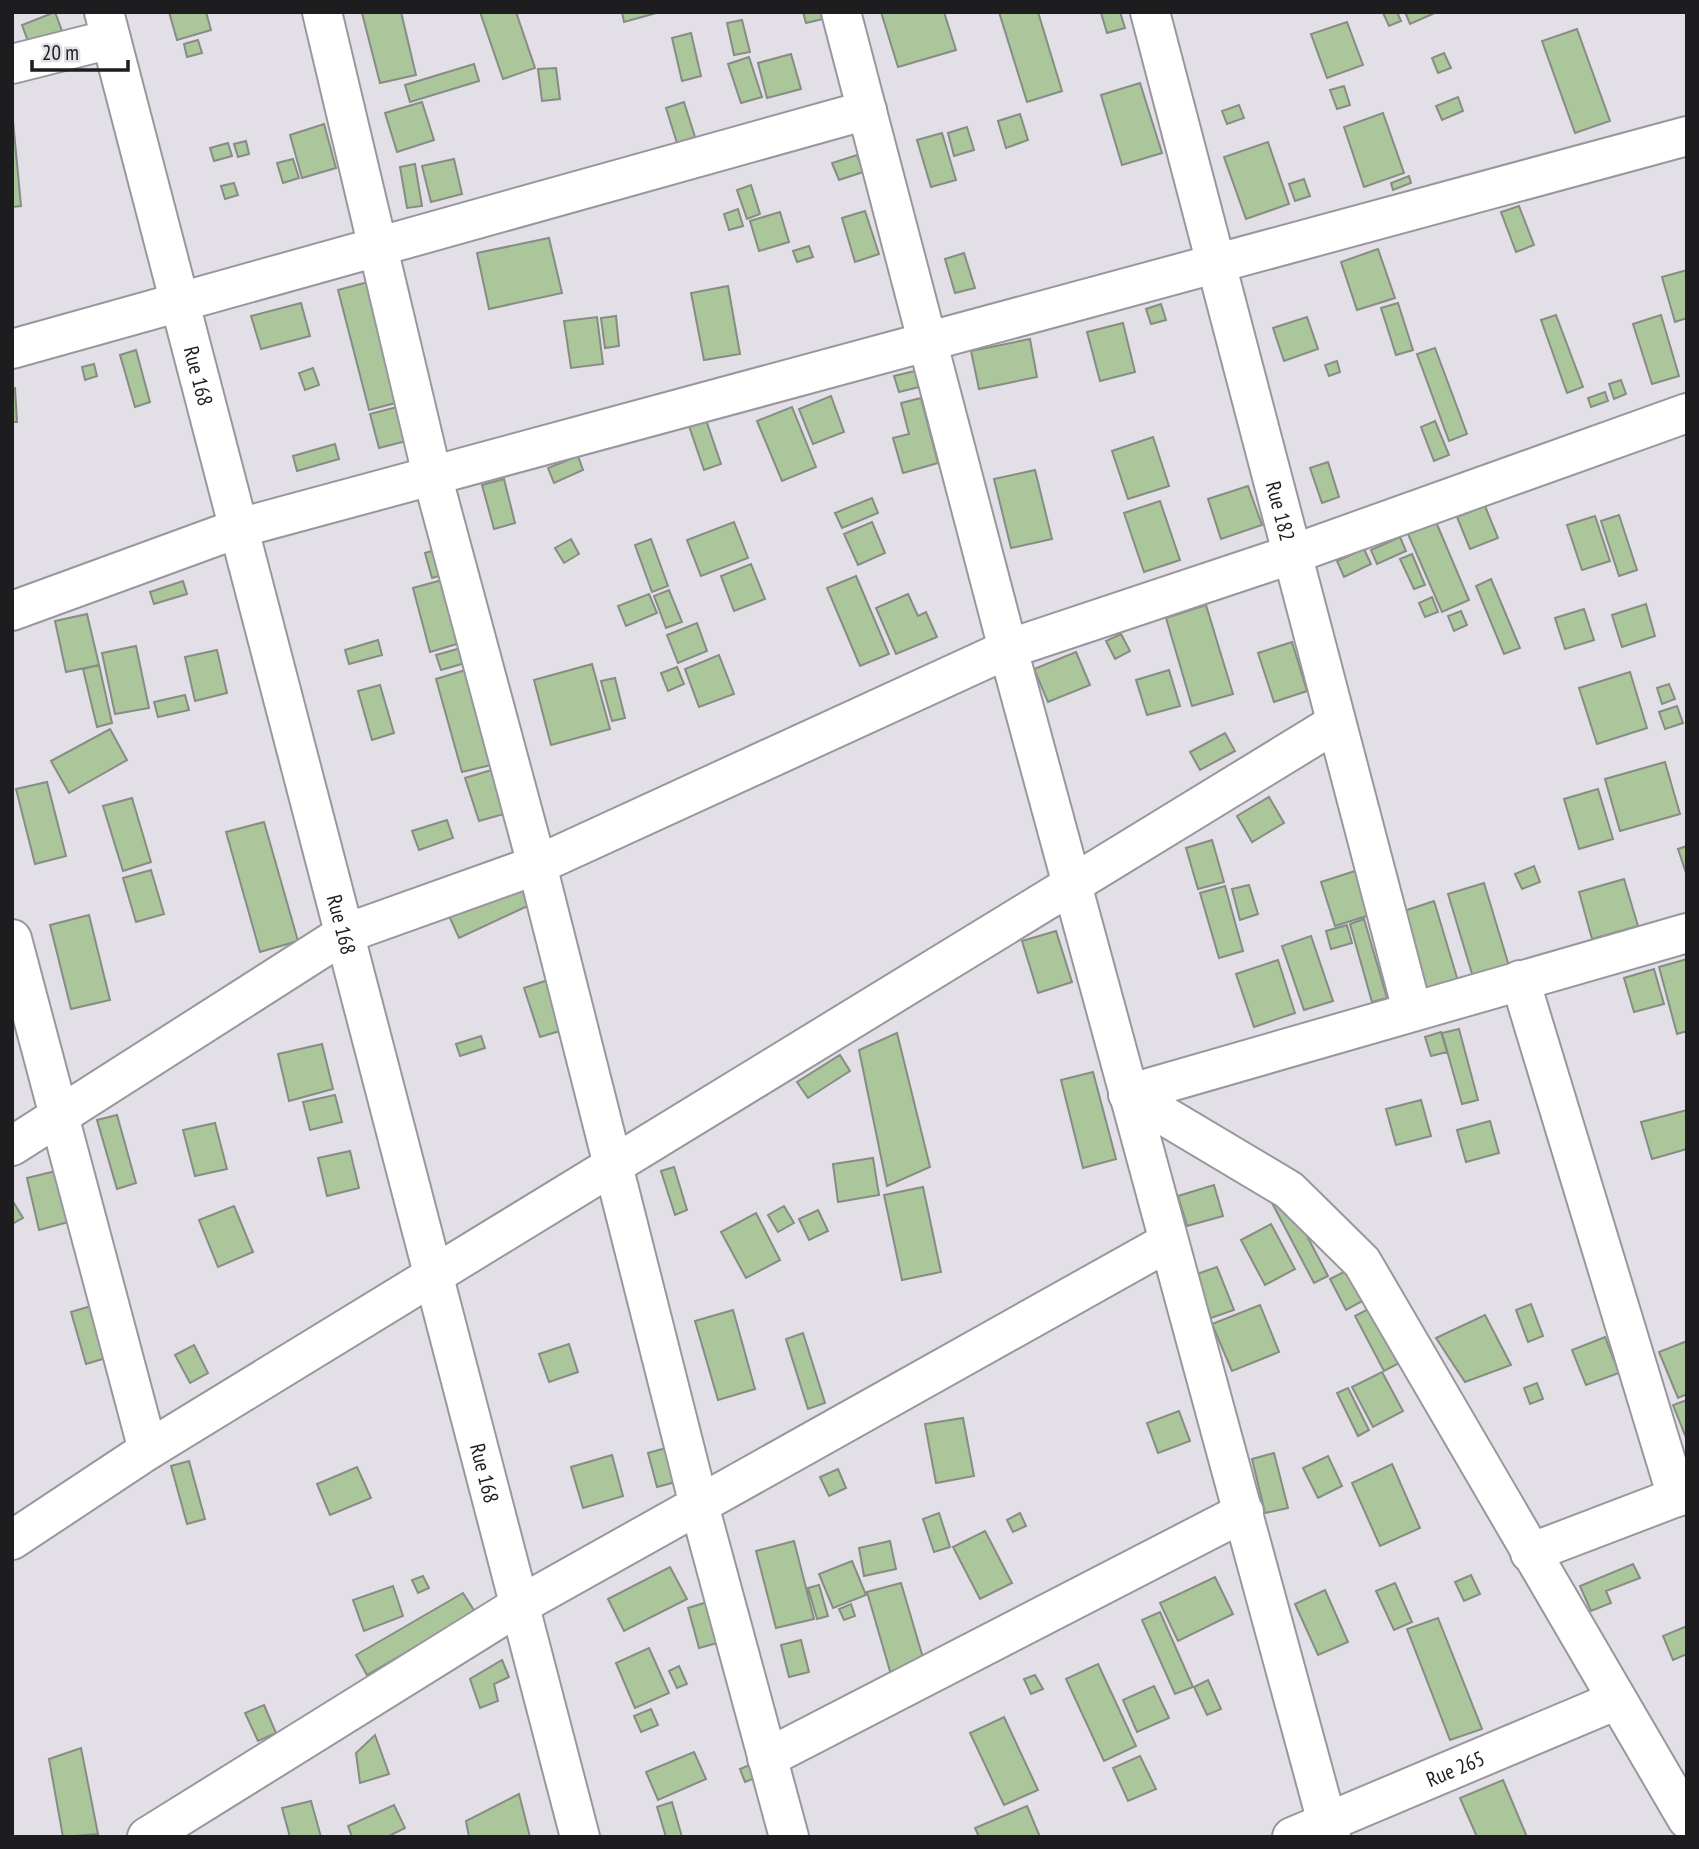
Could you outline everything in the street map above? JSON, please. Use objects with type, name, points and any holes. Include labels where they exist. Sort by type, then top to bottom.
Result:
[{"type":"street","points":[[322,12],[432,475],[537,865],[699,1505],[789,1837]]},
{"type":"street","points":[[841,12],[1008,649],[1328,1829]]},
{"type":"street","name":"Rue 182","points":[[1150,12],[1412,1010]]},
{"type":"street","points":[[12,64],[107,26]]},
{"type":"street","name":"Rue 168","points":[[107,26],[580,1837]]},
{"type":"street","points":[[12,349],[867,110]]},
{"type":"street","points":[[12,611],[239,528],[1687,136]]},
{"type":"street","points":[[12,1146],[344,934],[537,865],[1008,649],[1293,554],[1687,414]]},
{"type":"street","points":[[12,1540],[148,1450],[1336,723]]},
{"type":"street","points":[[1128,1094],[1412,1010],[1687,933]]},
{"type":"street","points":[[12,939],[148,1450]]},
{"type":"street","points":[[1520,980],[1682,1495],[1531,1553]]},
{"type":"street","points":[[1128,1094],[1289,1190],[1362,1262],[1687,1819]]},
{"type":"street","points":[[147,1837],[520,1605],[1168,1242]]},
{"type":"street","points":[[767,1758],[1244,1512]]},
{"type":"street","name":"Rue 265","points":[[1292,1837],[1328,1829],[1617,1700]]},
{"type":"building","points":[[55,12],[62,31],[29,44],[22,25]]},
{"type":"building","points":[[169,12],[206,12],[211,30],[177,40]]},
{"type":"building","points":[[401,12],[416,75],[380,83],[362,13]]},
{"type":"building","points":[[480,12],[516,12],[535,68],[503,79]]},
{"type":"building","points":[[622,12],[660,12],[624,22]]},
{"type":"building","points":[[803,12],[822,12],[823,19],[806,23]]},
{"type":"building","points":[[881,12],[944,12],[956,50],[898,67]]},
{"type":"building","points":[[999,12],[1038,12],[1062,91],[1027,102]]},
{"type":"building","points":[[1120,12],[1125,28],[1107,33],[1101,13]]},
{"type":"building","points":[[1397,12],[1401,21],[1389,26],[1383,13]]},
{"type":"building","points":[[1405,12],[1437,12],[1410,24]]},
{"type":"building","points":[[742,20],[750,52],[734,55],[727,23]]},
{"type":"building","points":[[1347,22],[1363,65],[1327,78],[1311,34]]},
{"type":"building","points":[[1577,29],[1610,121],[1575,133],[1542,41]]},
{"type":"building","points":[[691,33],[701,76],[682,81],[672,38]]},
{"type":"building","points":[[198,40],[202,53],[187,57],[184,44]]},
{"type":"building","points":[[1444,53],[1451,68],[1438,73],[1432,58]]},
{"type":"building","points":[[791,54],[801,89],[767,98],[758,63]]},
{"type":"building","points":[[749,57],[762,97],[741,103],[728,64]]},
{"type":"building","points":[[474,64],[479,81],[410,102],[405,85]]},
{"type":"building","points":[[556,68],[560,99],[542,101],[538,69]]},
{"type":"building","points":[[1140,83],[1162,153],[1122,165],[1101,95]]},
{"type":"building","points":[[1344,86],[1350,105],[1337,109],[1330,90]]},
{"type":"building","points":[[1458,97],[1463,111],[1442,120],[1436,106]]},
{"type":"building","points":[[422,102],[434,140],[397,152],[385,113]]},
{"type":"building","points":[[684,102],[695,137],[677,143],[666,108]]},
{"type":"building","points":[[1239,105],[1244,118],[1227,124],[1222,111]]},
{"type":"building","points":[[12,110],[21,206],[12,207]]},
{"type":"building","points":[[1383,113],[1404,173],[1364,187],[1344,127]]},
{"type":"building","points":[[1020,114],[1028,140],[1006,148],[998,121]]},
{"type":"building","points":[[324,124],[336,168],[302,178],[290,135]]},
{"type":"building","points":[[967,127],[974,150],[954,156],[948,133]]},
{"type":"building","points":[[942,133],[956,180],[931,187],[917,140]]},
{"type":"building","points":[[246,141],[249,154],[238,157],[234,144]]},
{"type":"building","points":[[1268,142],[1289,204],[1246,219],[1224,157]]},
{"type":"building","points":[[228,143],[232,156],[214,161],[210,148]]},
{"type":"building","points":[[857,155],[863,172],[839,180],[832,163]]},
{"type":"building","points":[[293,159],[299,178],[283,183],[277,163]]},
{"type":"building","points":[[454,159],[462,194],[431,202],[422,166]]},
{"type":"building","points":[[415,164],[422,206],[407,208],[400,167]]},
{"type":"building","points":[[1409,176],[1411,183],[1393,190],[1391,183]]},
{"type":"building","points":[[1304,179],[1310,196],[1295,201],[1289,184]]},
{"type":"building","points":[[234,183],[238,195],[225,199],[221,186]]},
{"type":"building","points":[[751,185],[760,214],[747,219],[737,190]]},
{"type":"building","points":[[1519,206],[1534,245],[1516,252],[1501,212]]},
{"type":"building","points":[[738,209],[743,226],[729,230],[724,214]]},
{"type":"building","points":[[865,211],[879,254],[855,262],[842,218]]},
{"type":"building","points":[[780,212],[789,242],[759,251],[750,221]]},
{"type":"building","points":[[549,238],[562,293],[489,309],[477,253]]},
{"type":"building","points":[[809,246],[813,257],[797,262],[793,251]]},
{"type":"building","points":[[1378,249],[1395,298],[1357,310],[1341,262]]},
{"type":"building","points":[[964,253],[975,288],[955,293],[945,259]]},
{"type":"building","points":[[1687,270],[1687,318],[1675,322],[1662,277]]},
{"type":"building","points":[[368,282],[399,402],[369,410],[338,290]]},
{"type":"building","points":[[728,286],[740,354],[704,360],[691,293]]},
{"type":"building","points":[[301,303],[310,336],[261,349],[251,316]]},
{"type":"building","points":[[1398,303],[1413,350],[1396,355],[1381,308]]},
{"type":"building","points":[[1161,304],[1166,320],[1151,324],[1146,309]]},
{"type":"building","points":[[1556,315],[1583,387],[1567,393],[1541,320]]},
{"type":"building","points":[[1661,315],[1679,376],[1652,384],[1633,324]]},
{"type":"building","points":[[616,316],[619,346],[605,348],[601,318]]},
{"type":"building","points":[[597,317],[603,364],[571,368],[564,321]]},
{"type":"building","points":[[1307,317],[1318,349],[1284,361],[1273,328]]},
{"type":"building","points":[[1123,323],[1135,372],[1100,381],[1087,332]]},
{"type":"building","points":[[1030,339],[1037,377],[979,389],[971,351]]},
{"type":"building","points":[[1435,348],[1467,434],[1449,441],[1417,354]]},
{"type":"building","points":[[136,350],[150,402],[135,407],[120,355]]},
{"type":"building","points":[[1337,361],[1340,372],[1329,376],[1325,365]]},
{"type":"building","points":[[94,364],[97,376],[85,380],[82,367]]},
{"type":"building","points":[[313,368],[319,385],[305,390],[299,373]]},
{"type":"building","points":[[915,371],[919,387],[899,392],[894,376]]},
{"type":"building","points":[[1621,380],[1626,394],[1614,399],[1609,384]]},
{"type":"building","points":[[12,388],[15,388],[17,422],[12,422]]},
{"type":"building","points":[[1605,392],[1608,401],[1591,407],[1588,398]]},
{"type":"building","points":[[831,396],[844,432],[813,444],[799,409]]},
{"type":"building","points":[[921,398],[938,463],[903,473],[893,438],[909,434],[901,403]]},
{"type":"building","points":[[401,406],[410,440],[379,448],[370,414]]},
{"type":"building","points":[[792,407],[816,467],[782,481],[757,421]]},
{"type":"building","points":[[705,417],[721,464],[704,470],[688,423]]},
{"type":"building","points":[[1435,421],[1449,455],[1434,461],[1421,427]]},
{"type":"building","points":[[1153,437],[1169,486],[1128,499],[1112,451]]},
{"type":"building","points":[[335,444],[339,459],[297,471],[293,456]]},
{"type":"building","points":[[578,456],[583,470],[554,483],[548,468]]},
{"type":"building","points":[[1328,462],[1339,497],[1322,503],[1310,468]]},
{"type":"building","points":[[1035,470],[1052,539],[1011,548],[994,479]]},
{"type":"building","points":[[504,479],[515,523],[494,529],[482,485]]},
{"type":"building","points":[[1248,486],[1262,525],[1221,539],[1208,499]]},
{"type":"building","points":[[872,498],[878,513],[842,528],[835,513]]},
{"type":"building","points":[[1160,501],[1180,560],[1144,572],[1124,513]]},
{"type":"building","points":[[1485,506],[1498,538],[1470,549],[1457,517]]},
{"type":"building","points":[[1619,515],[1637,570],[1619,576],[1601,521]]},
{"type":"building","points":[[1595,516],[1610,561],[1582,570],[1567,525]]},
{"type":"building","points":[[734,522],[748,558],[701,576],[687,540]]},
{"type":"building","points":[[872,522],[885,553],[858,565],[844,534]]},
{"type":"building","points":[[1436,522],[1469,600],[1442,612],[1408,534]]},
{"type":"building","points":[[1400,537],[1406,551],[1377,564],[1371,550]]},
{"type":"building","points":[[571,539],[579,554],[564,563],[555,548]]},
{"type":"building","points":[[651,539],[668,586],[652,592],[635,545]]},
{"type":"building","points":[[442,548],[449,573],[432,578],[425,553]]},
{"type":"building","points":[[1364,549],[1371,564],[1344,577],[1337,561]]},
{"type":"building","points":[[1412,554],[1425,585],[1414,589],[1400,559]]},
{"type":"building","points":[[751,564],[765,599],[734,611],[721,576]]},
{"type":"building","points":[[856,576],[889,654],[860,666],[827,588]]},
{"type":"building","points":[[449,578],[467,641],[430,652],[413,588]]},
{"type":"building","points":[[1491,579],[1520,648],[1504,654],[1476,586]]},
{"type":"building","points":[[183,581],[187,594],[154,604],[150,592]]},
{"type":"building","points":[[669,590],[682,622],[666,628],[654,596]]},
{"type":"building","points":[[649,594],[657,613],[626,626],[618,606]]},
{"type":"building","points":[[908,594],[918,616],[926,612],[937,637],[896,654],[876,608]]},
{"type":"building","points":[[1432,597],[1438,612],[1425,617],[1419,603]]},
{"type":"building","points":[[1646,604],[1655,636],[1622,647],[1612,615]]},
{"type":"building","points":[[1206,605],[1233,694],[1192,706],[1166,618]]},
{"type":"building","points":[[1584,609],[1594,640],[1565,649],[1555,618]]},
{"type":"building","points":[[1461,611],[1467,625],[1454,631],[1448,616]]},
{"type":"building","points":[[87,614],[99,665],[66,672],[55,621]]},
{"type":"building","points":[[697,623],[707,651],[678,663],[667,635]]},
{"type":"building","points":[[1121,634],[1130,651],[1115,659],[1106,641]]},
{"type":"building","points":[[378,640],[382,655],[349,664],[345,650]]},
{"type":"building","points":[[1292,642],[1307,691],[1274,702],[1258,653]]},
{"type":"building","points":[[136,646],[149,708],[115,714],[102,653]]},
{"type":"building","points":[[468,646],[472,661],[441,670],[436,655]]},
{"type":"building","points":[[217,650],[227,693],[195,701],[185,657]]},
{"type":"building","points":[[1076,652],[1090,685],[1048,702],[1034,669]]},
{"type":"building","points":[[719,655],[734,694],[699,707],[685,669]]},
{"type":"building","points":[[592,664],[610,729],[551,745],[534,680]]},
{"type":"building","points":[[99,665],[112,723],[97,727],[83,669]]},
{"type":"building","points":[[677,667],[684,684],[668,691],[661,673]]},
{"type":"building","points":[[472,668],[499,763],[462,772],[436,679]]},
{"type":"building","points":[[1169,670],[1180,706],[1147,715],[1136,680]]},
{"type":"building","points":[[1630,672],[1647,728],[1597,744],[1579,688]]},
{"type":"building","points":[[615,678],[625,718],[612,721],[601,681]]},
{"type":"building","points":[[1669,684],[1675,699],[1662,704],[1657,688]]},
{"type":"building","points":[[380,685],[394,733],[372,740],[358,691]]},
{"type":"building","points":[[185,695],[189,710],[158,717],[154,702]]},
{"type":"building","points":[[1677,706],[1683,723],[1665,729],[1659,712]]},
{"type":"building","points":[[110,729],[127,760],[69,793],[51,761]]},
{"type":"building","points":[[1225,733],[1235,751],[1200,770],[1190,752]]},
{"type":"building","points":[[1665,762],[1680,814],[1620,831],[1605,779]]},
{"type":"building","points":[[498,768],[511,812],[479,821],[465,778]]},
{"type":"building","points":[[47,782],[66,856],[35,864],[16,789]]},
{"type":"building","points":[[1598,789],[1613,839],[1579,849],[1564,799]]},
{"type":"building","points":[[1269,797],[1284,823],[1252,842],[1237,816]]},
{"type":"building","points":[[132,798],[151,862],[123,871],[103,806]]},
{"type":"building","points":[[447,820],[453,838],[419,850],[412,831]]},
{"type":"building","points":[[264,822],[298,941],[260,952],[226,832]]},
{"type":"building","points":[[1212,840],[1224,882],[1198,889],[1186,848]]},
{"type":"building","points":[[1687,846],[1687,876],[1678,849]]},
{"type":"building","points":[[1534,866],[1540,882],[1522,889],[1515,874]]},
{"type":"building","points":[[151,870],[164,914],[136,922],[123,878]]},
{"type":"building","points":[[1358,870],[1373,914],[1335,926],[1321,882]]},
{"type":"building","points":[[521,873],[534,903],[459,938],[445,907]]},
{"type":"building","points":[[1624,879],[1638,926],[1592,939],[1579,892]]},
{"type":"building","points":[[1484,883],[1509,966],[1473,977],[1448,894]]},
{"type":"building","points":[[1249,885],[1258,914],[1240,920],[1232,889]]},
{"type":"building","points":[[1225,886],[1243,951],[1219,958],[1200,893]]},
{"type":"building","points":[[1434,901],[1458,981],[1424,991],[1401,912]]},
{"type":"building","points":[[89,915],[110,1000],[71,1009],[50,925]]},
{"type":"building","points":[[1364,919],[1387,998],[1372,1002],[1350,924]]},
{"type":"building","points":[[1347,925],[1352,943],[1331,949],[1326,931]]},
{"type":"building","points":[[1056,931],[1072,982],[1038,993],[1022,941]]},
{"type":"building","points":[[1311,936],[1333,1001],[1304,1010],[1282,946]]},
{"type":"building","points":[[1687,959],[1687,1031],[1677,1034],[1659,967]]},
{"type":"building","points":[[1278,960],[1295,1013],[1254,1027],[1236,974]]},
{"type":"building","points":[[1654,969],[1664,1004],[1634,1012],[1624,978]]},
{"type":"building","points":[[557,977],[573,1027],[540,1037],[524,988]]},
{"type":"building","points":[[1459,1029],[1478,1100],[1462,1104],[1442,1033]]},
{"type":"building","points":[[1441,1032],[1447,1052],[1431,1056],[1425,1037]]},
{"type":"building","points":[[897,1033],[930,1167],[887,1186],[859,1050]]},
{"type":"building","points":[[481,1036],[485,1048],[460,1056],[456,1044]]},
{"type":"building","points":[[322,1044],[333,1089],[289,1101],[278,1054]]},
{"type":"building","points":[[840,1055],[850,1071],[808,1098],[797,1082]]},
{"type":"building","points":[[1093,1072],[1116,1159],[1083,1168],[1061,1080]]},
{"type":"building","points":[[335,1095],[342,1122],[310,1130],[303,1102]]},
{"type":"building","points":[[1421,1100],[1431,1136],[1396,1145],[1386,1109]]},
{"type":"building","points":[[1687,1110],[1687,1149],[1652,1159],[1641,1122]]},
{"type":"building","points":[[117,1115],[136,1183],[117,1189],[97,1120]]},
{"type":"building","points":[[1490,1121],[1499,1153],[1466,1162],[1457,1130]]},
{"type":"building","points":[[215,1123],[227,1169],[195,1176],[183,1130]]},
{"type":"building","points":[[350,1151],[359,1188],[327,1196],[318,1158]]},
{"type":"building","points":[[873,1158],[879,1195],[838,1202],[833,1164]]},
{"type":"building","points":[[674,1167],[687,1210],[675,1215],[661,1171]]},
{"type":"building","points":[[60,1170],[72,1221],[39,1230],[27,1178]]},
{"type":"building","points":[[1214,1185],[1223,1216],[1187,1226],[1178,1196]]},
{"type":"building","points":[[923,1187],[941,1272],[902,1280],[884,1195]]},
{"type":"building","points":[[1285,1194],[1328,1276],[1314,1283],[1271,1201]]},
{"type":"building","points":[[12,1200],[23,1218],[12,1224]]},
{"type":"building","points":[[234,1206],[253,1252],[218,1267],[199,1220]]},
{"type":"building","points":[[784,1206],[794,1223],[778,1232],[768,1215]]},
{"type":"building","points":[[818,1210],[828,1231],[809,1240],[799,1219]]},
{"type":"building","points":[[756,1213],[780,1260],[746,1278],[721,1232]]},
{"type":"building","points":[[1271,1224],[1295,1269],[1265,1285],[1241,1240]]},
{"type":"building","points":[[1217,1267],[1234,1310],[1211,1318],[1194,1275]]},
{"type":"building","points":[[1350,1269],[1366,1299],[1346,1310],[1330,1279]]},
{"type":"building","points":[[1531,1304],[1543,1336],[1528,1342],[1516,1310]]},
{"type":"building","points":[[1260,1305],[1279,1352],[1232,1371],[1212,1324]]},
{"type":"building","points":[[1376,1305],[1405,1360],[1384,1371],[1355,1316]]},
{"type":"building","points":[[91,1306],[106,1358],[86,1364],[71,1312]]},
{"type":"building","points":[[733,1310],[755,1389],[718,1400],[695,1321]]},
{"type":"building","points":[[1485,1315],[1511,1365],[1465,1382],[1436,1338]]},
{"type":"building","points":[[803,1333],[825,1403],[808,1409],[786,1339]]},
{"type":"building","points":[[1605,1337],[1619,1373],[1586,1385],[1572,1350]]},
{"type":"building","points":[[1687,1341],[1687,1394],[1678,1398],[1659,1352]]},
{"type":"building","points":[[569,1344],[578,1372],[549,1382],[539,1354]]},
{"type":"building","points":[[194,1345],[208,1373],[190,1383],[175,1355]]},
{"type":"building","points":[[1382,1372],[1403,1411],[1373,1427],[1352,1387]]},
{"type":"building","points":[[1537,1383],[1543,1399],[1530,1404],[1524,1388]]},
{"type":"building","points":[[1348,1388],[1369,1430],[1358,1436],[1337,1393]]},
{"type":"building","points":[[1687,1400],[1687,1440],[1673,1405]]},
{"type":"building","points":[[1179,1411],[1190,1441],[1158,1453],[1147,1423]]},
{"type":"building","points":[[963,1418],[974,1476],[936,1483],[925,1424]]},
{"type":"building","points":[[677,1445],[687,1479],[657,1487],[648,1453]]},
{"type":"building","points":[[1274,1453],[1288,1508],[1265,1513],[1252,1459]]},
{"type":"building","points":[[612,1455],[623,1496],[583,1508],[571,1467]]},
{"type":"building","points":[[1328,1456],[1342,1486],[1318,1498],[1303,1468]]},
{"type":"building","points":[[189,1461],[205,1519],[187,1524],[171,1466]]},
{"type":"building","points":[[1392,1464],[1420,1528],[1380,1546],[1352,1483]]},
{"type":"building","points":[[357,1467],[371,1498],[330,1515],[317,1484]]},
{"type":"building","points":[[838,1469],[846,1488],[829,1496],[820,1477]]},
{"type":"building","points":[[939,1513],[950,1547],[934,1552],[923,1519]]},
{"type":"building","points":[[1020,1513],[1026,1526],[1013,1532],[1007,1520]]},
{"type":"building","points":[[985,1531],[1012,1583],[980,1599],[953,1547]]},
{"type":"building","points":[[794,1541],[814,1619],[776,1628],[756,1551]]},
{"type":"building","points":[[890,1541],[896,1569],[864,1576],[859,1548]]},
{"type":"building","points":[[852,1561],[866,1595],[833,1608],[819,1574]]},
{"type":"building","points":[[1633,1564],[1640,1578],[1606,1591],[1611,1603],[1591,1611],[1580,1586]]},
{"type":"building","points":[[670,1567],[687,1599],[624,1631],[608,1599]]},
{"type":"building","points":[[1471,1575],[1480,1594],[1464,1601],[1455,1582]]},
{"type":"building","points":[[423,1576],[429,1588],[418,1593],[412,1580]]},
{"type":"building","points":[[1215,1577],[1233,1614],[1178,1641],[1160,1603]]},
{"type":"building","points":[[901,1583],[926,1668],[892,1678],[867,1592]]},
{"type":"building","points":[[1395,1583],[1412,1622],[1394,1630],[1376,1591]]},
{"type":"building","points":[[819,1585],[828,1616],[817,1619],[808,1588]]},
{"type":"building","points":[[393,1586],[403,1616],[364,1631],[353,1600]]},
{"type":"building","points":[[1325,1590],[1348,1642],[1318,1655],[1295,1604]]},
{"type":"building","points":[[463,1593],[475,1612],[367,1675],[356,1655]]},
{"type":"building","points":[[720,1598],[732,1639],[699,1648],[688,1608]]},
{"type":"building","points":[[851,1604],[855,1616],[844,1620],[839,1609]]},
{"type":"building","points":[[1160,1612],[1193,1687],[1175,1694],[1142,1620]]},
{"type":"building","points":[[1438,1618],[1482,1729],[1450,1740],[1407,1629]]},
{"type":"building","points":[[1687,1626],[1687,1654],[1673,1660],[1663,1636]]},
{"type":"building","points":[[801,1640],[809,1672],[789,1677],[781,1645]]},
{"type":"building","points":[[649,1648],[669,1693],[635,1708],[616,1663]]},
{"type":"building","points":[[502,1660],[509,1677],[494,1684],[498,1701],[480,1708],[470,1679]]},
{"type":"building","points":[[1098,1664],[1136,1746],[1104,1761],[1066,1679]]},
{"type":"building","points":[[679,1666],[687,1684],[677,1688],[669,1671]]},
{"type":"building","points":[[1035,1675],[1043,1689],[1031,1694],[1024,1679]]},
{"type":"building","points":[[1208,1680],[1221,1709],[1207,1715],[1194,1687]]},
{"type":"building","points":[[1154,1686],[1169,1718],[1137,1732],[1123,1700]]},
{"type":"building","points":[[264,1705],[276,1733],[258,1741],[245,1713]]},
{"type":"building","points":[[651,1709],[658,1725],[641,1732],[634,1716]]},
{"type":"building","points":[[1004,1717],[1038,1790],[1004,1805],[970,1733]]},
{"type":"building","points":[[375,1735],[389,1774],[360,1783],[356,1753]]},
{"type":"building","points":[[81,1748],[98,1834],[63,1837],[49,1759]]},
{"type":"building","points":[[694,1752],[706,1779],[658,1800],[646,1772]]},
{"type":"building","points":[[1140,1756],[1156,1789],[1128,1801],[1113,1768]]},
{"type":"building","points":[[754,1763],[760,1776],[745,1782],[740,1769]]},
{"type":"building","points":[[1503,1780],[1527,1837],[1477,1837],[1460,1798]]},
{"type":"building","points":[[519,1794],[530,1837],[469,1837],[466,1821]]},
{"type":"building","points":[[311,1801],[321,1837],[290,1837],[282,1808]]},
{"type":"building","points":[[672,1802],[682,1837],[666,1837],[657,1807]]},
{"type":"building","points":[[394,1805],[405,1828],[387,1837],[352,1837],[348,1826]]},
{"type":"building","points":[[1027,1806],[1040,1837],[979,1837],[975,1828]]}]
